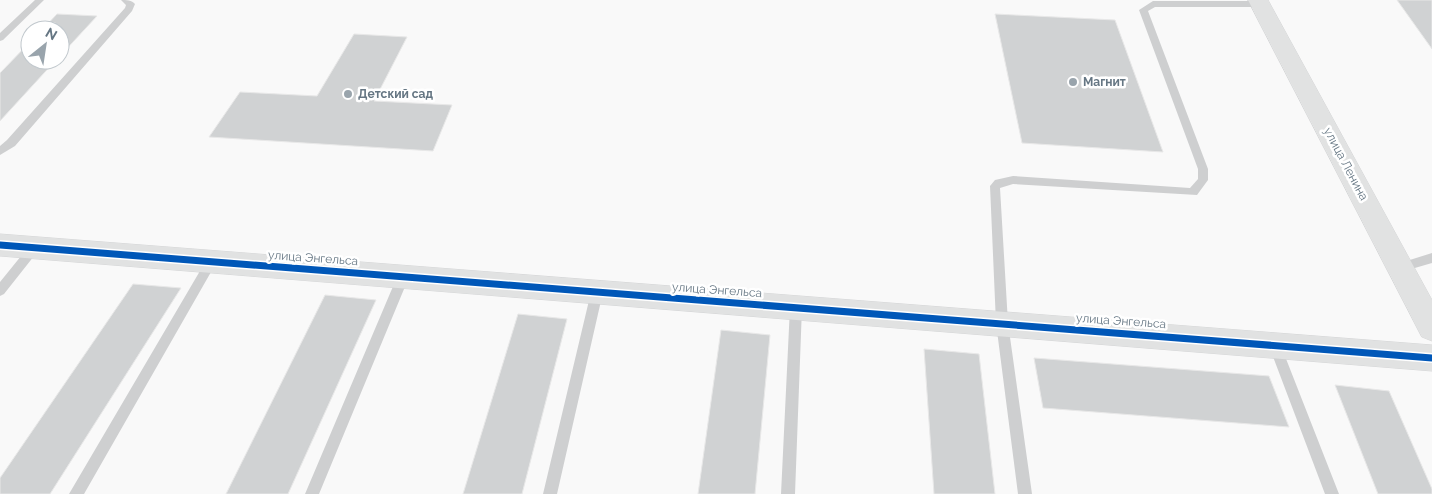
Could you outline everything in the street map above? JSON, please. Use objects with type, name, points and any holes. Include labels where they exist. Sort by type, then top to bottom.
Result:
[{"type":"street","name":"улица Ленина","points":[[1259,2],[1402,267],[1432,328]]},
{"type":"street","name":"улица Энгельса","points":[[0,245],[1275,344],[1432,358]]},
{"type":"lane","points":[[0,38],[40,0]]},
{"type":"lane","points":[[0,151],[11,143],[129,9],[131,4],[125,0]]},
{"type":"lane","points":[[1025,494],[1002,323],[995,186],[999,182],[1013,180],[1193,192],[1200,186],[1203,180],[1203,169],[1143,10],[1153,4],[1259,2]]},
{"type":"lane","points":[[0,291],[34,248]]},
{"type":"lane","points":[[1402,267],[1432,258]]},
{"type":"lane","points":[[76,494],[211,262]]},
{"type":"lane","points":[[312,494],[403,277]]},
{"type":"lane","points":[[550,494],[598,292]]},
{"type":"lane","points":[[788,494],[796,307]]},
{"type":"lane","points":[[1275,344],[1332,494]]},
{"type":"building","points":[[1397,0],[1432,0],[1432,49]]},
{"type":"building","points":[[57,14],[97,16],[70,45],[70,20],[51,20]]},
{"type":"building","name":"Магнит","points":[[995,14],[1115,20],[1163,152],[1022,143]]},
{"type":"building","name":"Детский сад","points":[[354,34],[407,37],[374,101],[452,105],[433,151],[209,137],[240,92],[317,96]]},
{"type":"building","points":[[20,52],[20,70],[47,70],[0,121],[0,73]]},
{"type":"building","points":[[133,284],[181,288],[50,494],[0,494],[0,478]]},
{"type":"building","points":[[325,295],[376,300],[288,494],[226,494]]},
{"type":"building","points":[[518,314],[567,319],[522,494],[463,494]]},
{"type":"building","points":[[721,330],[770,335],[755,494],[698,494]]},
{"type":"building","points":[[924,349],[979,354],[995,494],[934,494]]},
{"type":"building","points":[[1034,358],[1269,376],[1289,427],[1043,408]]},
{"type":"building","points":[[1335,385],[1389,391],[1432,489],[1432,494],[1378,494]]},
{"type":"cycle path","points":[[0,245],[1432,358]]},
{"type":"place","name":"Магнит","points":[[1073,82]]},
{"type":"place","name":"Детский сад","points":[[348,94]]}]
